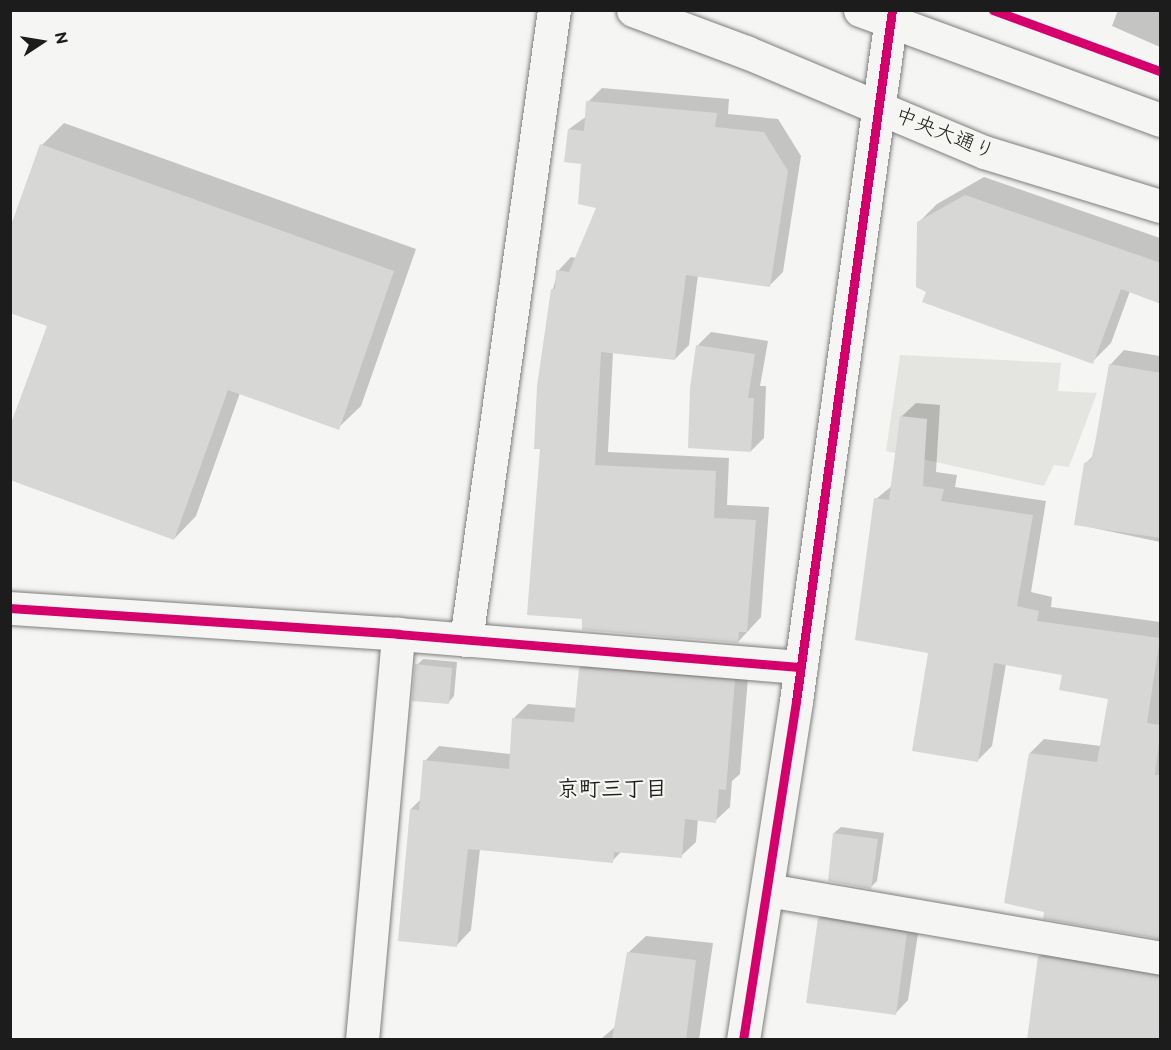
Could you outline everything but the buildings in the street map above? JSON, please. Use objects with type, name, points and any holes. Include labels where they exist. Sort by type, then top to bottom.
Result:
[{"type":"street","points":[[465,640],[554,10]]},
{"type":"street","name":"中央大通り","points":[[633,10],[984,152],[1161,206]]},
{"type":"street","points":[[743,1040],[801,667],[879,108],[881,14],[1161,120]]},
{"type":"street","points":[[10,608],[398,634],[801,667]]},
{"type":"street","points":[[362,1040],[398,634]]},
{"type":"street","points":[[768,890],[1161,958]]},
{"type":"shaded area","points":[[900,355],[1061,363],[1058,391],[1097,393],[1069,467],[1054,465],[1044,486],[886,451]]},
{"type":"cycle path","points":[[743,1040],[796,701],[892,10]]},
{"type":"cycle path","points":[[993,10],[1160,71]]},
{"type":"cycle path","points":[[10,608],[398,634],[801,667]]},
{"type":"district","name":"京町三丁目","points":[[612,790]]}]
